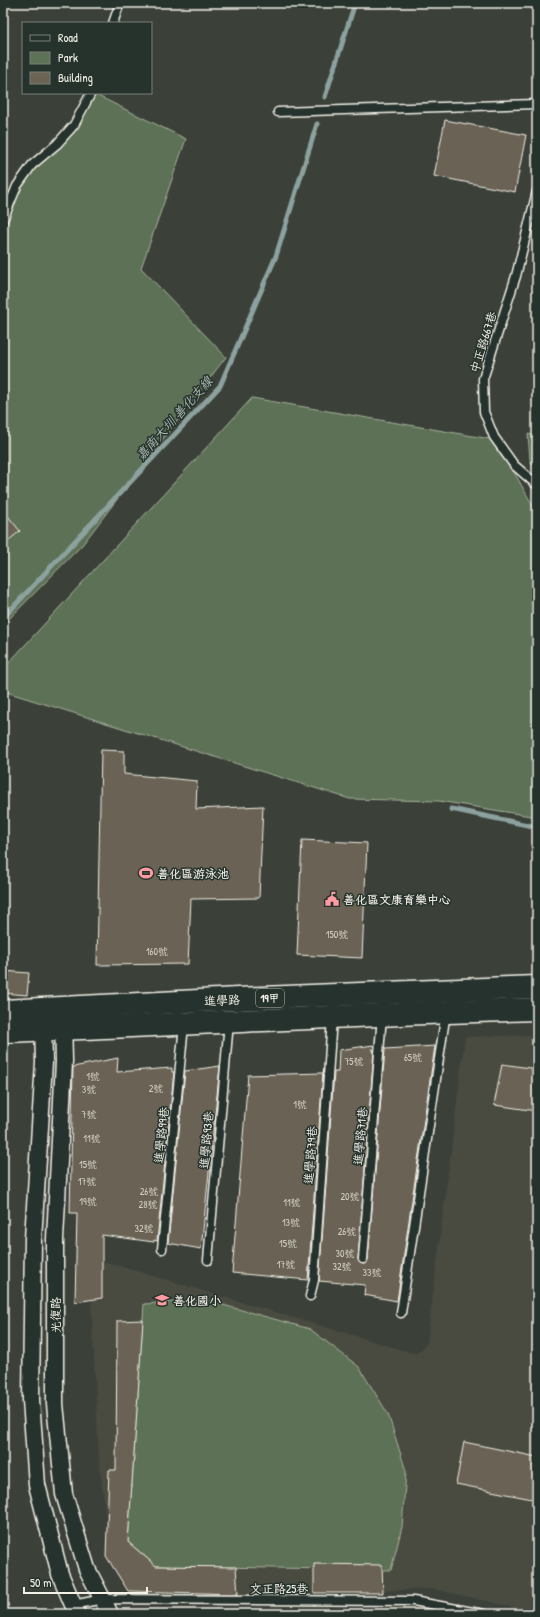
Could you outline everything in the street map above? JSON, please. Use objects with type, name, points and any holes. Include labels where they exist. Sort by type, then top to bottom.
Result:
[{"type":"main road","name":"進學路","points":[[3,1031],[53,1019],[537,987]]},
{"type":"main road","name":"進學路","points":[[3,1011],[53,1019],[184,1023],[537,1009]]},
{"type":"street","name":"光復路","points":[[53,1019],[55,1404],[64,1494],[87,1569],[110,1614]]},
{"type":"street","name":"光復路","points":[[53,1019],[44,1062],[33,1239],[31,1400],[37,1485],[60,1574],[75,1610]]},
{"type":"lane","points":[[113,22],[120,3]]},
{"type":"lane","points":[[3,220],[17,186],[28,170],[74,125],[90,94]]},
{"type":"lane","points":[[278,112],[537,104]]},
{"type":"lane","name":"中正路667巷","points":[[537,191],[516,276],[484,379],[484,412],[494,438],[514,465],[537,485]]},
{"type":"lane","points":[[401,1313],[446,1012]]},
{"type":"lane","name":"進學路71巷","points":[[363,1259],[383,1014]]},
{"type":"lane","name":"進學路79巷","points":[[310,1296],[314,1280],[332,1016]]},
{"type":"lane","name":"進學路93巷","points":[[208,1260],[229,1022]]},
{"type":"lane","name":"進學路99巷","points":[[162,1249],[184,1023]]},
{"type":"lane","name":"文正路25巷","points":[[75,1610],[103,1599],[413,1601],[484,1614]]},
{"type":"shaded area","name":"善化國小","points":[[537,1035],[537,1613],[434,1589],[131,1598],[109,1545],[99,1458],[89,1257],[416,1354],[427,1343],[465,1037]]},
{"type":"green space","points":[[91,94],[186,139],[141,268],[226,357],[82,545],[3,625],[3,220],[17,186],[57,144]]},
{"type":"green space","points":[[252,398],[496,440],[537,513],[537,817],[439,801],[350,799],[3,691],[3,669]]},
{"type":"green space","points":[[528,434],[537,436],[537,472],[530,460]]},
{"type":"green space","points":[[205,1300],[310,1329],[359,1367],[388,1414],[406,1471],[402,1527],[391,1570],[156,1566],[128,1542],[144,1304]]},
{"type":"building","points":[[445,120],[526,135],[515,192],[434,176]]},
{"type":"building","points":[[3,510],[20,531],[3,545]]},
{"type":"building","name":"善化區游泳池","points":[[101,750],[124,751],[124,774],[197,781],[196,809],[263,806],[259,898],[191,899],[188,964],[97,965]]},
{"type":"building","name":"善化區文康育樂中心","points":[[302,840],[367,843],[362,958],[297,955]]},
{"type":"building","points":[[3,971],[29,973],[27,995],[3,993]]},
{"type":"building","points":[[373,1045],[372,1050],[374,1050],[358,1259],[360,1263],[363,1264],[367,1262],[368,1259],[385,1049],[435,1046],[397,1301],[364,1295],[365,1285],[319,1281],[334,1072],[338,1072],[339,1050]]},
{"type":"building","points":[[118,1058],[117,1072],[172,1068],[172,1072],[174,1072],[157,1241],[154,1240],[154,1242],[102,1235],[102,1298],[75,1302],[77,1213],[70,1213],[73,1067]]},
{"type":"building","points":[[502,1064],[537,1069],[537,1111],[494,1105]]},
{"type":"building","points":[[220,1066],[201,1249],[168,1243],[185,1071]]},
{"type":"building","points":[[323,1073],[308,1280],[232,1273],[248,1075]]},
{"type":"building","points":[[143,1320],[128,1542],[156,1566],[236,1567],[238,1594],[128,1591],[106,1556],[109,1470],[116,1470],[117,1321]]},
{"type":"building","points":[[464,1442],[537,1457],[537,1500],[456,1484]]},
{"type":"building","points":[[314,1564],[382,1565],[383,1593],[314,1593]]},
{"type":"waterway","name":"嘉南大圳 善化支線","points":[[325,97],[355,3]]},
{"type":"waterway","name":"嘉南大圳 善化支線","points":[[3,618],[220,386],[276,256],[317,124]]},
{"type":"waterway","points":[[451,809],[537,827]]},
{"type":"place","name":"善化區游泳池","points":[[146,873]]},
{"type":"place","name":"善化區文康育樂中心","points":[[332,899]]},
{"type":"place","name":"善化國小","points":[[162,1300]]}]
